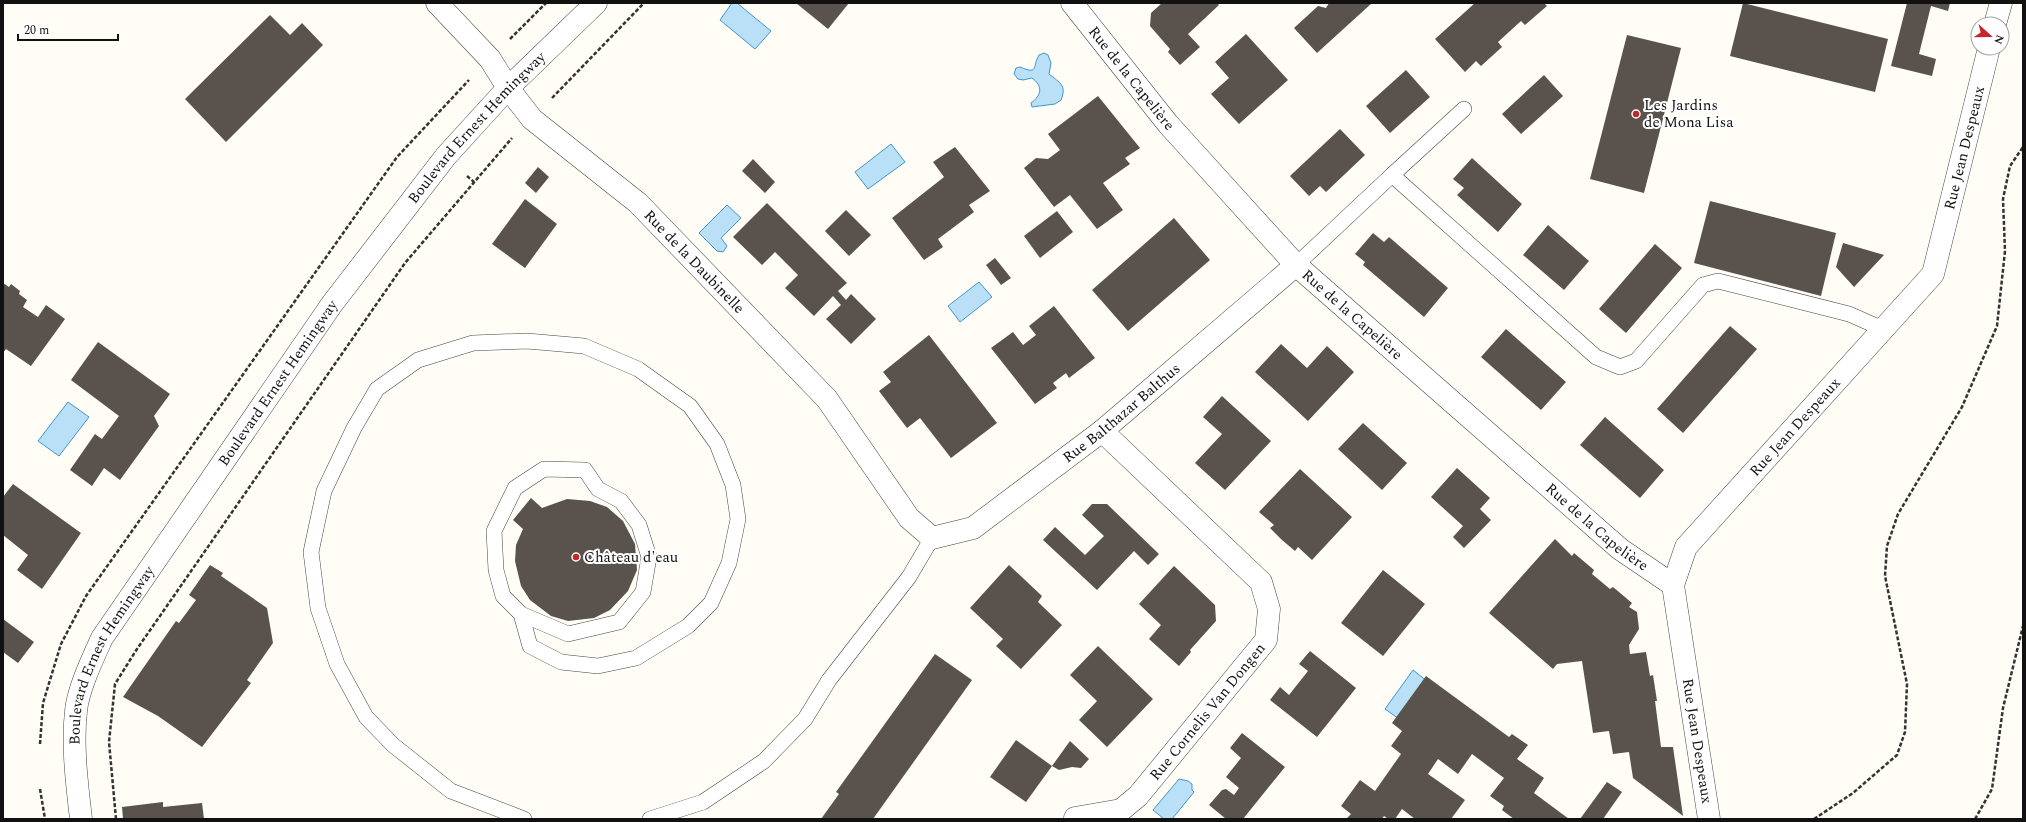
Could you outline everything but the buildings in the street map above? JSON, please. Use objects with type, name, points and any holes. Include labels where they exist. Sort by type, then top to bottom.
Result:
[{"type":"street","name":"Rue de la Daubinelle","points":[[437,3],[490,59],[508,88],[532,119],[638,203],[827,399],[909,518],[932,538]]},
{"type":"street","name":"Boulevard Ernest Hemingway","points":[[81,819],[76,765],[76,710],[88,670],[102,638],[332,304],[446,156],[508,88],[596,3]]},
{"type":"street","name":"Rue de la Capelière","points":[[1072,3],[1168,124],[1296,265],[1620,549],[1673,585]]},
{"type":"street","points":[[1998,16],[2001,3]]},
{"type":"street","name":"Rue Jean Despeaux","points":[[1709,819],[1673,585],[1686,547],[1933,274],[1988,56]]},
{"type":"street","name":"Rue Balthazar Balthus","points":[[932,538],[973,528],[1102,431],[1296,265]]},
{"type":"street","name":"Rue Cornelis Van Dongen","points":[[1075,818],[1122,810],[1138,796],[1266,640],[1269,609],[1260,582],[1102,431]]},
{"type":"lane","points":[[1296,265],[1464,109]]},
{"type":"lane","points":[[1392,175],[1596,357],[1620,366],[1636,361],[1703,284],[1718,281],[1849,314],[1883,329]]},
{"type":"lane","points":[[521,614],[568,634],[620,622],[643,592],[649,557],[639,525],[621,501],[598,489],[585,470],[544,469],[515,488],[494,532],[496,570],[502,596],[521,614],[530,646],[561,662],[598,666],[636,658],[688,626],[711,603],[729,563],[738,520],[733,485],[717,444],[690,406],[638,369],[584,346],[527,341],[473,343],[418,360],[377,389],[354,428],[324,491],[311,552],[318,608],[337,664],[366,717],[393,745],[451,791],[524,819]]},
{"type":"lane","points":[[650,819],[703,802],[764,761],[805,720],[829,680],[909,577],[932,538]]},
{"type":"path","points":[[116,819],[109,742],[115,684],[137,649],[405,263],[502,147],[532,119],[644,3]]},
{"type":"path","points":[[1814,819],[1853,794],[1897,755],[1905,732],[1907,684],[1885,576],[1887,546],[1898,514],[1962,407],[1997,326],[2005,251],[2003,199],[2010,166],[2023,147]]},
{"type":"path","points":[[1975,819],[1992,789],[2003,708],[2023,626]]},
{"type":"path","points":[[40,789],[45,819]]},
{"type":"water","points":[[732,3],[737,3],[771,31],[755,49],[720,20]]},
{"type":"water","points":[[1044,53],[1048,55],[1051,63],[1049,74],[1059,82],[1063,88],[1063,95],[1061,100],[1055,104],[1032,107],[1031,103],[1039,94],[1040,90],[1038,84],[1032,78],[1023,80],[1018,79],[1014,74],[1016,68],[1020,67],[1033,70],[1039,55]]},
{"type":"water","points":[[891,144],[905,162],[868,189],[855,172]]},
{"type":"water","points":[[727,205],[741,218],[721,238],[727,246],[723,252],[717,251],[699,233]]},
{"type":"water","points":[[979,282],[992,297],[960,322],[948,306]]},
{"type":"water","points":[[68,402],[89,417],[59,456],[38,441]]},
{"type":"water","points":[[1413,670],[1427,681],[1399,719],[1385,709]]},
{"type":"water","points":[[1179,779],[1188,781],[1192,784],[1192,790],[1194,792],[1172,819],[1164,819],[1153,810]]},
{"type":"place","name":"Les Jardins de Mona Lisa","points":[[1636,114]]},
{"type":"place","name":"Château d'eau","points":[[576,557]]}]
